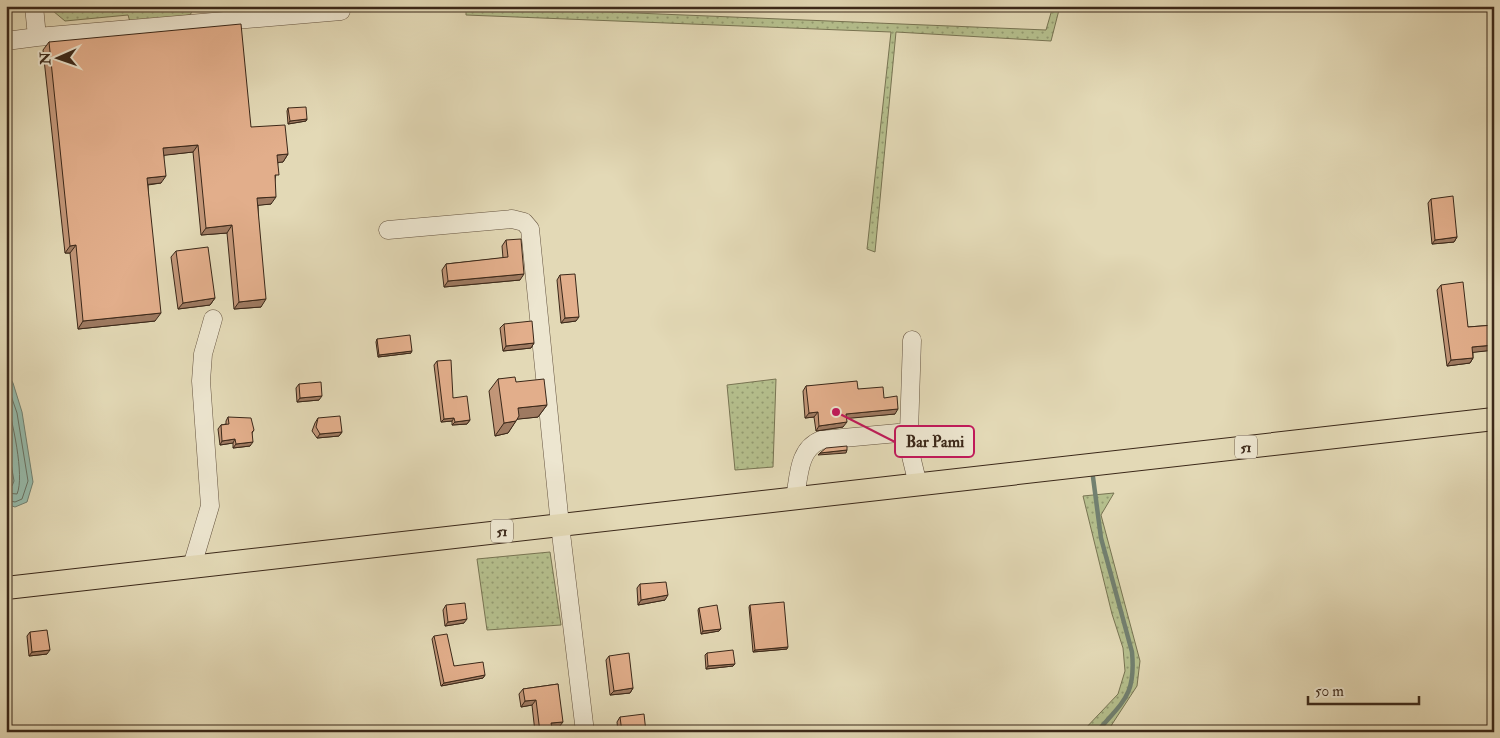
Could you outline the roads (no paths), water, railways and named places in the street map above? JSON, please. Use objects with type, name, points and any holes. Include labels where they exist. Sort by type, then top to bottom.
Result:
[{"type":"main road","name":"51","points":[[6,588],[1494,419]]},
{"type":"street","points":[[34,6],[37,37]]},
{"type":"street","points":[[6,41],[341,10]]},
{"type":"street","points":[[388,230],[512,220],[524,222],[530,229],[560,525],[585,732]]},
{"type":"street","points":[[192,566],[210,506],[200,381],[203,354],[213,319]]},
{"type":"street","points":[[912,340],[909,432],[911,456],[918,484]]},
{"type":"street","points":[[795,498],[805,450],[812,444],[820,440],[909,432]]},
{"type":"water","points":[[6,371],[13,383],[22,412],[33,482],[27,502],[15,507],[6,504]]},
{"type":"waterway","points":[[1093,477],[1101,538],[1132,652],[1133,667],[1130,688],[1126,697],[1097,732]]},
{"type":"place","name":"Bar Pami","points":[[836,412]]}]
